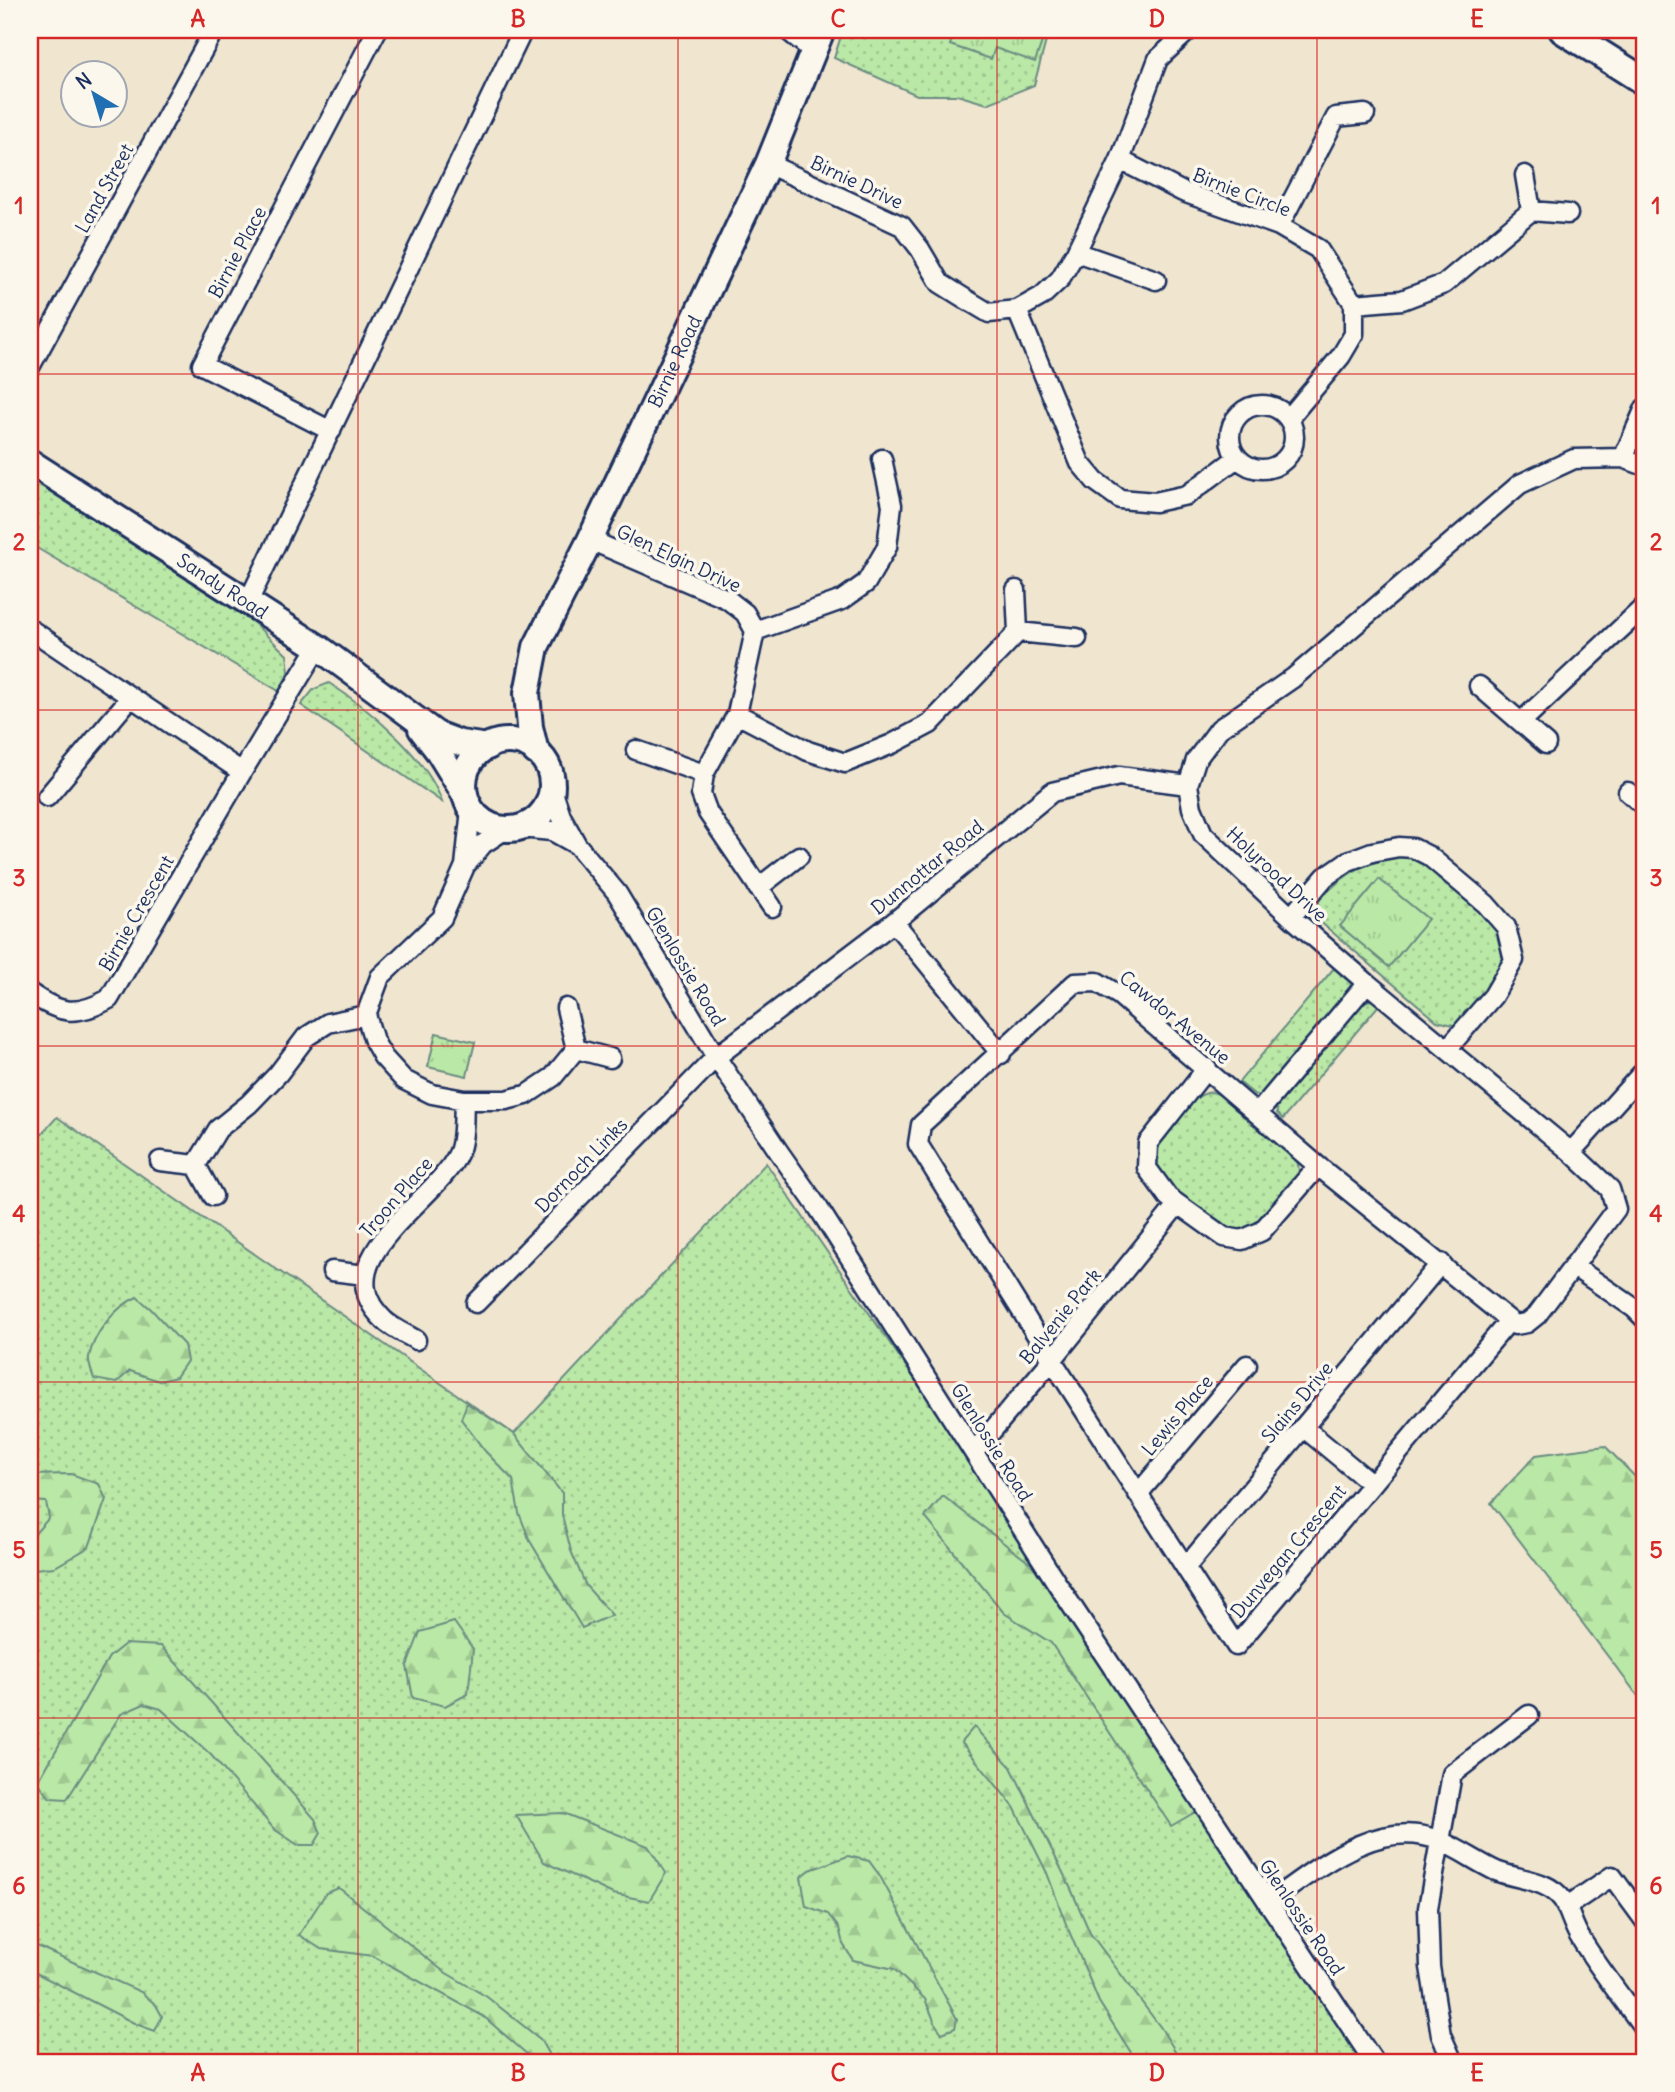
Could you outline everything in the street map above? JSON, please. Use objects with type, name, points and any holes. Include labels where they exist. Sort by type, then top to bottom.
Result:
[{"type":"main road","points":[[1563,30],[1645,82]]},
{"type":"street","name":"Land Street","points":[[30,367],[214,30]]},
{"type":"street","name":"Birnie Place","points":[[331,431],[202,365],[377,30]]},
{"type":"street","points":[[248,602],[523,30]]},
{"type":"street","points":[[787,30],[817,40]]},
{"type":"street","points":[[1189,30],[1158,59],[1120,160],[1076,252],[1060,279],[1042,296],[1017,310],[1080,463],[1095,481],[1120,499],[1155,502],[1187,495],[1237,458]]},
{"type":"street","name":"Birnie Road","points":[[536,752],[530,727],[527,693],[536,647],[590,540],[768,164],[817,40]]},
{"type":"street","points":[[1279,226],[1335,117],[1365,114]]},
{"type":"street","name":"Birnie Circle","points":[[1120,160],[1183,192],[1279,226],[1318,249],[1354,304]]},
{"type":"street","name":"Birnie Drive","points":[[768,164],[902,226],[940,282],[989,313],[1017,310]]},
{"type":"street","points":[[1525,175],[1531,211]]},
{"type":"street","points":[[1289,418],[1341,356],[1354,334],[1354,304],[1402,300],[1444,284],[1531,211],[1568,214]]},
{"type":"street","points":[[1076,252],[1156,280]]},
{"type":"street","points":[[1263,404],[1274,406],[1289,418],[1295,436],[1293,447],[1284,461],[1274,467],[1259,470],[1248,467],[1237,458],[1231,448],[1229,434],[1232,423],[1240,412],[1263,404]]},
{"type":"street","points":[[1623,458],[1645,408]]},
{"type":"street","points":[[1188,785],[1196,760],[1219,729],[1293,678],[1520,484],[1574,459],[1623,458],[1645,466]]},
{"type":"street","points":[[772,907],[708,813],[701,794],[704,774],[737,714],[755,631],[842,600],[866,583],[887,547],[892,505],[882,459]]},
{"type":"street","name":"Sandy Road","points":[[30,462],[318,647],[388,697],[411,718],[438,751],[468,802]]},
{"type":"street","name":"Glen Elgin Drive","points":[[590,540],[727,599],[745,613],[755,631]]},
{"type":"street","points":[[737,714],[808,751],[845,763],[892,744],[930,724],[1018,632],[1016,590]]},
{"type":"street","points":[[1521,722],[1645,606]]},
{"type":"street","points":[[30,629],[242,772]]},
{"type":"street","points":[[1018,632],[1077,638]]},
{"type":"street","name":"Birnie Crescent","points":[[30,993],[50,1007],[67,1011],[89,1010],[109,999],[318,647]]},
{"type":"street","points":[[1479,685],[1546,744]]},
{"type":"street","name":"Birnie Road","points":[[491,745],[515,716],[527,693]]},
{"type":"street","points":[[47,797],[130,698]]},
{"type":"street","name":"Sandy Road","points":[[411,718],[436,734],[460,743],[491,745]]},
{"type":"street","points":[[465,866],[468,802],[464,780],[469,765],[482,750],[491,745],[506,741],[519,743],[536,752],[547,764],[552,789],[549,802],[532,822],[513,828],[483,844],[465,866],[442,918],[380,978],[366,1015],[374,1041],[383,1057],[404,1080],[432,1094],[464,1100],[506,1100],[526,1095],[552,1077],[576,1049]]},
{"type":"street","points":[[636,750],[704,774]]},
{"type":"street","name":"Dunnottar Road","points":[[716,1057],[894,922],[1052,792],[1119,776],[1188,785]]},
{"type":"street","name":"Holyrood Drive","points":[[1188,785],[1192,808],[1203,834],[1367,983],[1448,1048],[1610,1189],[1616,1209],[1573,1266]]},
{"type":"street","name":"Glenlossie Road","points":[[552,789],[561,816],[577,845],[617,893],[716,1057],[819,1209],[1065,1595],[1374,2062]]},
{"type":"street","points":[[1628,792],[1645,807]]},
{"type":"street","points":[[468,802],[481,820],[493,827],[513,828]]},
{"type":"street","name":"Glenlossie Road","points":[[513,828],[552,831],[577,845]]},
{"type":"street","points":[[1291,916],[1325,877],[1348,861],[1372,852],[1399,847],[1413,848],[1429,856],[1486,904],[1506,927],[1514,960],[1493,996],[1448,1048]]},
{"type":"street","points":[[758,888],[799,856]]},
{"type":"street","points":[[894,922],[1001,1054]]},
{"type":"street","name":"Cawdor Avenue","points":[[1052,1360],[918,1144],[922,1125],[1075,983],[1097,982],[1119,995],[1318,1166],[1441,1263],[1509,1321]]},
{"type":"street","points":[[1258,1113],[1367,983]]},
{"type":"street","points":[[566,1008],[576,1049]]},
{"type":"street","points":[[196,1165],[218,1129],[249,1104],[278,1074],[306,1037],[328,1023],[366,1015]]},
{"type":"street","points":[[576,1049],[610,1058]]},
{"type":"street","name":"Dornoch Links","points":[[476,1303],[716,1057]]},
{"type":"street","points":[[1207,1068],[1147,1143],[1147,1168],[1168,1198],[1224,1237],[1242,1240],[1262,1231],[1318,1166]]},
{"type":"street","points":[[1571,1153],[1645,1070]]},
{"type":"street","name":"Troon Place","points":[[365,1275],[382,1241],[396,1223],[444,1177],[459,1152],[464,1100]]},
{"type":"street","points":[[160,1161],[196,1165]]},
{"type":"street","points":[[196,1165],[213,1196]]},
{"type":"street","name":"Balvenie Park","points":[[974,1452],[1177,1205]]},
{"type":"street","name":"Slains Drive","points":[[1185,1567],[1441,1263]]},
{"type":"street","points":[[1509,1321],[1515,1325],[1527,1323],[1537,1315],[1573,1266],[1634,1308],[1645,1320]]},
{"type":"street","points":[[332,1271],[365,1275],[365,1290],[371,1304],[384,1321],[416,1340]]},
{"type":"street","name":"Dunvegan Crescent","points":[[1052,1360],[1236,1646],[1509,1321]]},
{"type":"street","name":"Lewis Place","points":[[1138,1493],[1247,1365]]},
{"type":"street","points":[[1303,1427],[1372,1484]]},
{"type":"street","points":[[1453,2062],[1441,2035],[1430,1967],[1428,1908],[1452,1774],[1528,1715]]},
{"type":"street","points":[[1268,1903],[1332,1860],[1369,1841],[1398,1835],[1439,1841],[1498,1871],[1544,1885],[1563,1900],[1581,1939],[1645,2030]]},
{"type":"street","points":[[1566,1907],[1612,1876],[1645,1921]]},
{"type":"green space","points":[[843,30],[1049,30],[1034,85],[987,104],[957,95],[917,95],[834,58]]},
{"type":"green space","points":[[955,30],[1046,30],[1035,62],[995,48],[991,59],[950,45]]},
{"type":"green space","points":[[30,476],[220,597],[255,624],[287,655],[289,672],[279,691],[30,544]]},
{"type":"green space","points":[[329,683],[378,720],[410,751],[424,768],[442,802],[301,705],[314,689]]},
{"type":"green space","points":[[1401,856],[1422,860],[1494,924],[1504,946],[1503,965],[1495,983],[1457,1026],[1437,1021],[1318,920],[1319,900],[1338,882],[1365,866]]},
{"type":"green space","points":[[1379,879],[1428,919],[1389,967],[1340,926]]},
{"type":"green space","points":[[1334,968],[1351,983],[1349,995],[1261,1096],[1255,1095],[1239,1082]]},
{"type":"green space","points":[[1372,1000],[1379,1005],[1283,1119],[1277,1113],[1276,1107],[1363,1002]]},
{"type":"green space","points":[[436,1033],[475,1042],[467,1076],[428,1067]]},
{"type":"green space","points":[[1212,1092],[1218,1094],[1297,1159],[1297,1177],[1248,1231],[1230,1233],[1193,1208],[1168,1185],[1159,1173],[1155,1160],[1156,1148],[1187,1107],[1200,1096]]},
{"type":"green space","points":[[57,1117],[514,1434],[766,1163],[1120,1678],[1374,2062],[30,2062],[30,1147]]},
{"type":"green space","points":[[137,1297],[184,1345],[187,1361],[176,1377],[159,1381],[130,1371],[116,1383],[94,1379],[89,1360],[96,1339],[113,1314]]},
{"type":"green space","points":[[467,1403],[514,1434],[562,1493],[562,1515],[571,1551],[586,1586],[612,1615],[582,1628],[530,1541],[519,1513],[513,1480],[485,1451],[461,1419]]},
{"type":"green space","points":[[1605,1446],[1645,1487],[1645,1705],[1491,1503],[1536,1455]]},
{"type":"green space","points":[[71,1474],[99,1484],[106,1499],[89,1547],[55,1567],[34,1569],[30,1566],[30,1539],[49,1518],[46,1502],[30,1501],[30,1475]]},
{"type":"green space","points":[[943,1496],[1058,1585],[1204,1807],[1171,1826],[1051,1643],[1004,1613],[925,1517]]},
{"type":"green space","points":[[454,1622],[473,1649],[468,1694],[445,1706],[413,1698],[407,1666],[420,1632]]},
{"type":"green space","points":[[125,1644],[161,1646],[315,1819],[321,1833],[314,1845],[298,1845],[274,1829],[211,1755],[161,1709],[144,1704],[121,1714],[67,1799],[50,1798],[38,1782],[109,1657]]},
{"type":"green space","points":[[974,1727],[1011,1767],[1090,1933],[1161,2028],[1182,2062],[1137,2062],[1099,2002],[1047,1873],[1014,1807],[961,1742]]},
{"type":"green space","points":[[563,1813],[648,1846],[666,1873],[649,1901],[613,1894],[544,1862],[516,1815]]},
{"type":"green space","points":[[848,1856],[869,1861],[880,1876],[957,2019],[955,2028],[942,2033],[925,1999],[894,1969],[853,1960],[843,1944],[839,1928],[828,1914],[806,1906],[801,1877],[810,1870]]},
{"type":"green space","points":[[339,1888],[443,1971],[487,1997],[540,2039],[550,2057],[543,2062],[536,2062],[483,2016],[373,1956],[321,1949],[299,1935],[326,1893]]},
{"type":"green space","points":[[30,1943],[141,1992],[156,2005],[162,2016],[155,2031],[30,1970]]}]
